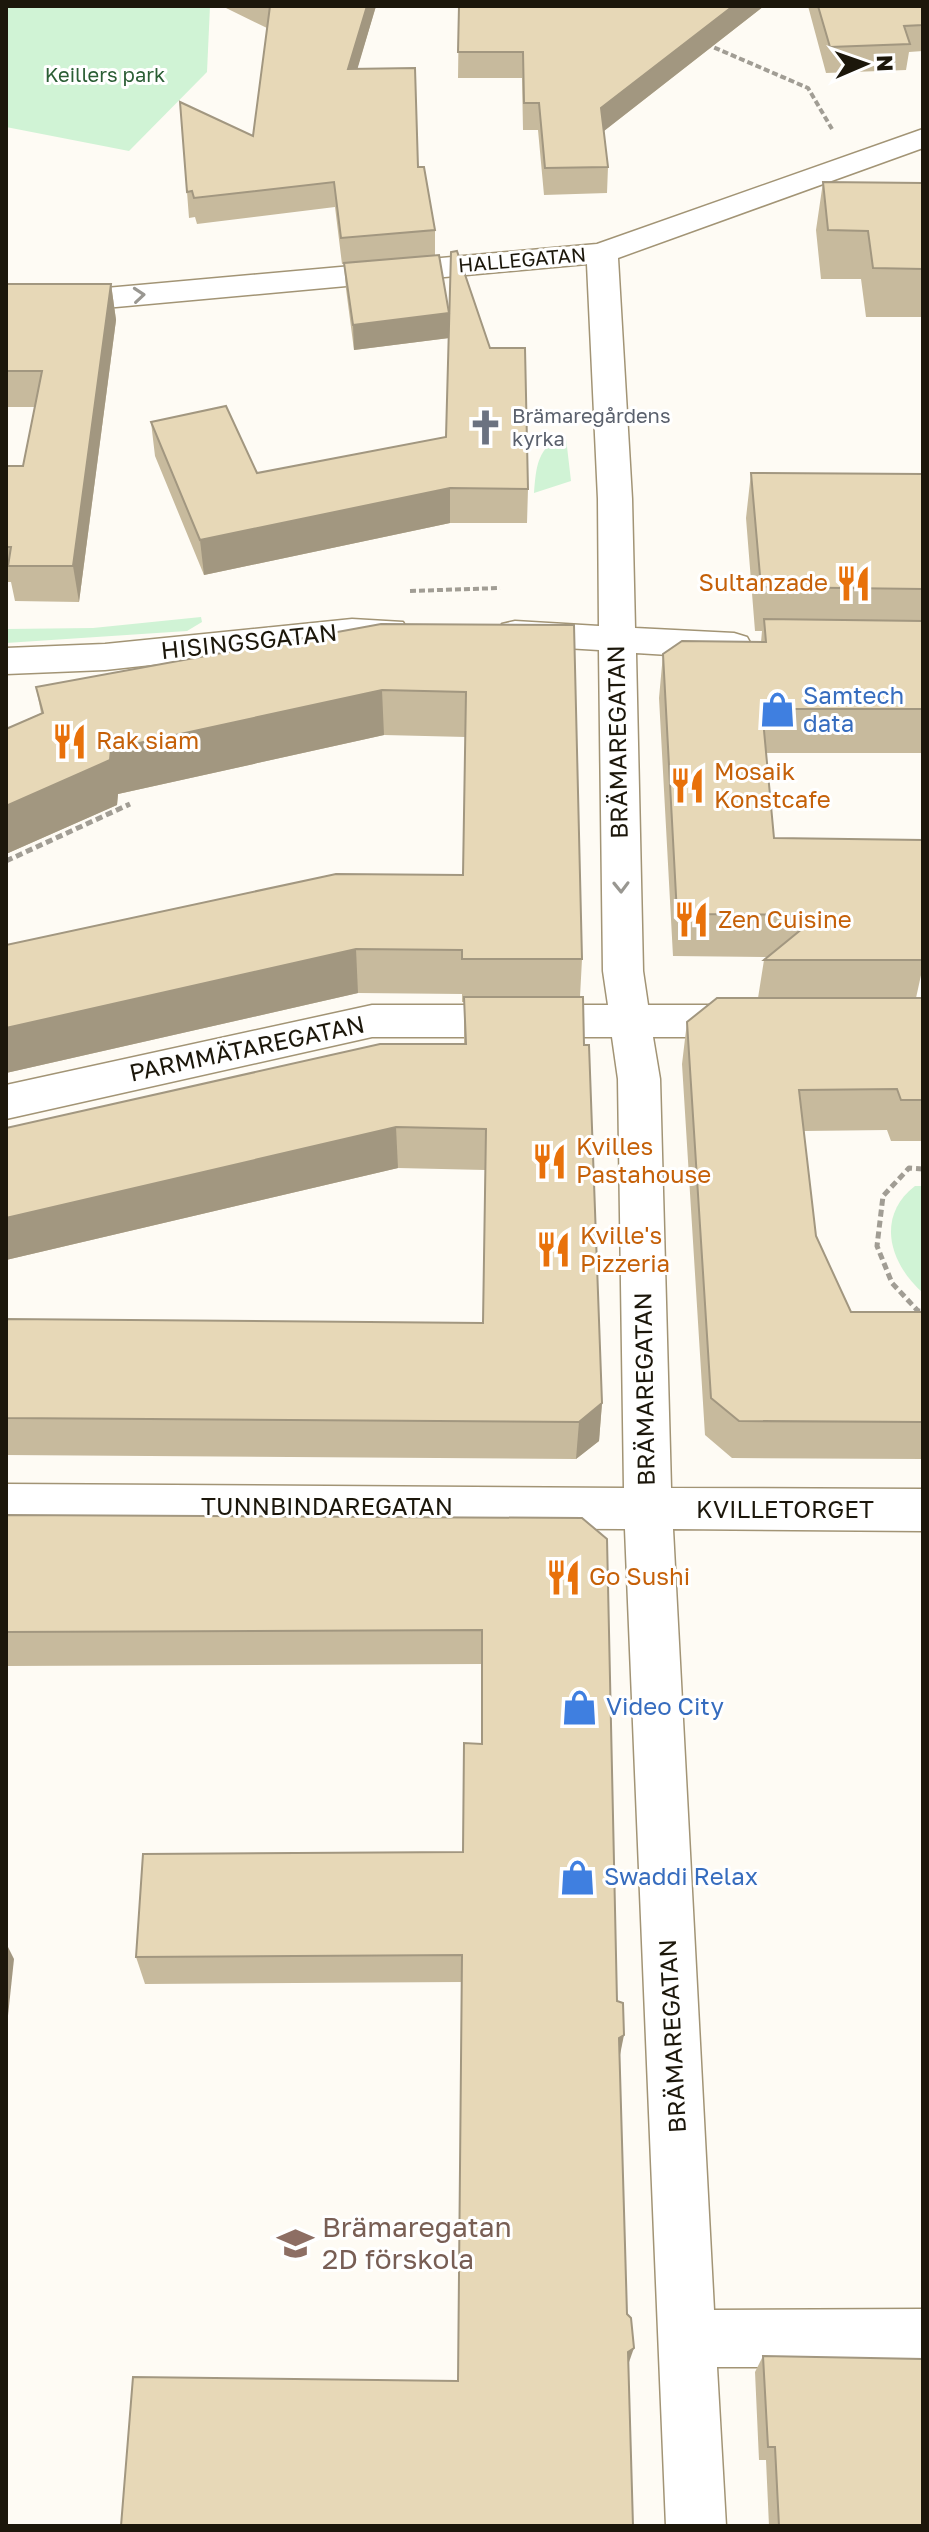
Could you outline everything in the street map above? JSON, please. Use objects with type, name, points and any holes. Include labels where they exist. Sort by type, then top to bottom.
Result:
[{"type":"street","name":"HALLEGATAN","points":[[6,307],[602,253],[923,138]]},
{"type":"street","name":"BRÄMAREGATAN","points":[[602,253],[615,499],[623,971],[639,1079],[648,1509],[696,2526]]},
{"type":"street","name":"HISINGSGATAN","points":[[6,661],[105,657],[352,631],[427,632]]},
{"type":"street","points":[[487,633],[775,647]]},
{"type":"street","name":"PARMMÄTAREGATAN","points":[[6,1102],[372,1021],[785,1021]]},
{"type":"street","name":"TUNNBINDAREGATAN","points":[[6,1505],[648,1509]]},
{"type":"street","name":"KVILLETORGET","points":[[648,1509],[923,1510]]},
{"type":"street","points":[[688,2339],[923,2338]]},
{"type":"path","points":[[705,44],[808,88],[853,163]]},
{"type":"path","points":[[407,591],[514,587]]},
{"type":"path","points":[[6,861],[130,804]]},
{"type":"path","points":[[923,1169],[909,1168],[883,1196],[877,1246],[892,1283],[918,1311],[923,1311]]},
{"type":"green space","name":"Keillers park","points":[[6,6],[210,6],[207,72],[129,151],[6,127]]},
{"type":"green space","points":[[566,438],[571,481],[534,493],[537,466],[544,451],[549,445]]},
{"type":"green space","points":[[201,617],[202,622],[187,631],[6,643],[6,629],[93,628]]},
{"type":"green space","points":[[915,1186],[923,1186],[923,1293],[902,1268],[892,1240],[891,1226],[895,1212]]},
{"type":"building","points":[[270,6],[367,6],[348,69],[415,68],[418,167],[424,167],[435,230],[341,238],[334,182],[194,198],[192,191],[187,192],[180,102],[253,136]]},
{"type":"building","points":[[459,6],[733,6],[601,108],[608,167],[545,168],[539,103],[524,103],[523,52],[458,52]]},
{"type":"building","points":[[818,6],[923,6],[923,25],[904,26],[910,44],[830,47]]},
{"type":"building","points":[[823,182],[923,183],[923,269],[873,268],[868,231],[828,230]]},
{"type":"building","points":[[457,251],[490,348],[525,348],[528,489],[450,488],[200,540],[151,422],[226,406],[257,473],[446,437],[451,252]]},
{"type":"building","points":[[439,255],[449,313],[353,325],[344,263]]},
{"type":"building","points":[[6,284],[111,284],[73,566],[8,566],[11,547],[6,547],[6,466],[23,466],[42,371],[6,371]]},
{"type":"building","points":[[751,473],[923,474],[923,589],[761,587]]},
{"type":"building","points":[[764,619],[923,621],[923,709],[762,709],[774,838],[923,840],[923,960],[764,960],[819,915],[677,914],[663,654],[682,641],[766,642]]},
{"type":"building","points":[[381,624],[574,625],[582,959],[462,959],[462,950],[356,949],[6,1028],[6,945],[336,874],[463,875],[466,692],[382,690],[111,749],[110,760],[6,806],[6,729],[43,713],[36,687]]},
{"type":"building","points":[[464,997],[583,997],[584,1045],[589,1045],[602,1403],[579,1422],[6,1418],[6,1319],[483,1323],[486,1129],[396,1127],[6,1218],[6,1128],[380,1044],[466,1044]]},
{"type":"building","points":[[717,998],[923,998],[923,1100],[901,1100],[897,1089],[799,1090],[816,1236],[851,1312],[923,1312],[923,1422],[739,1421],[711,1398],[687,1022]]},
{"type":"building","points":[[6,1515],[582,1518],[607,1539],[617,2001],[623,2003],[624,2035],[619,2038],[627,2314],[631,2318],[634,2348],[628,2352],[633,2526],[121,2526],[133,2377],[458,2381],[462,1955],[136,1957],[143,1854],[463,1852],[464,1743],[482,1744],[482,1630],[6,1632]]},
{"type":"building","points":[[763,2356],[923,2359],[923,2526],[779,2526],[775,2447],[768,2447]]},
{"type":"place","name":"Brämaregårdens kyrka","points":[[486,427]]},
{"type":"place","name":"Sultanzade","points":[[854,583]]},
{"type":"place","name":"Samtech data","points":[[777,710]]},
{"type":"place","name":"Rak siam","points":[[70,741]]},
{"type":"place","name":"Mosaik Konstcafe","points":[[688,786]]},
{"type":"place","name":"Zen Cuisine","points":[[692,920]]},
{"type":"place","name":"Kvilles Pastahouse","points":[[550,1161]]},
{"type":"place","name":"Kville's Pizzeria","points":[[554,1250]]},
{"type":"place","name":"Go Sushi","points":[[563,1577]]},
{"type":"place","name":"Video City","points":[[580,1707]]},
{"type":"place","name":"Swaddi Relax","points":[[578,1877]]},
{"type":"place","name":"Brämaregatan 2D förskola","points":[[296,2243]]}]
